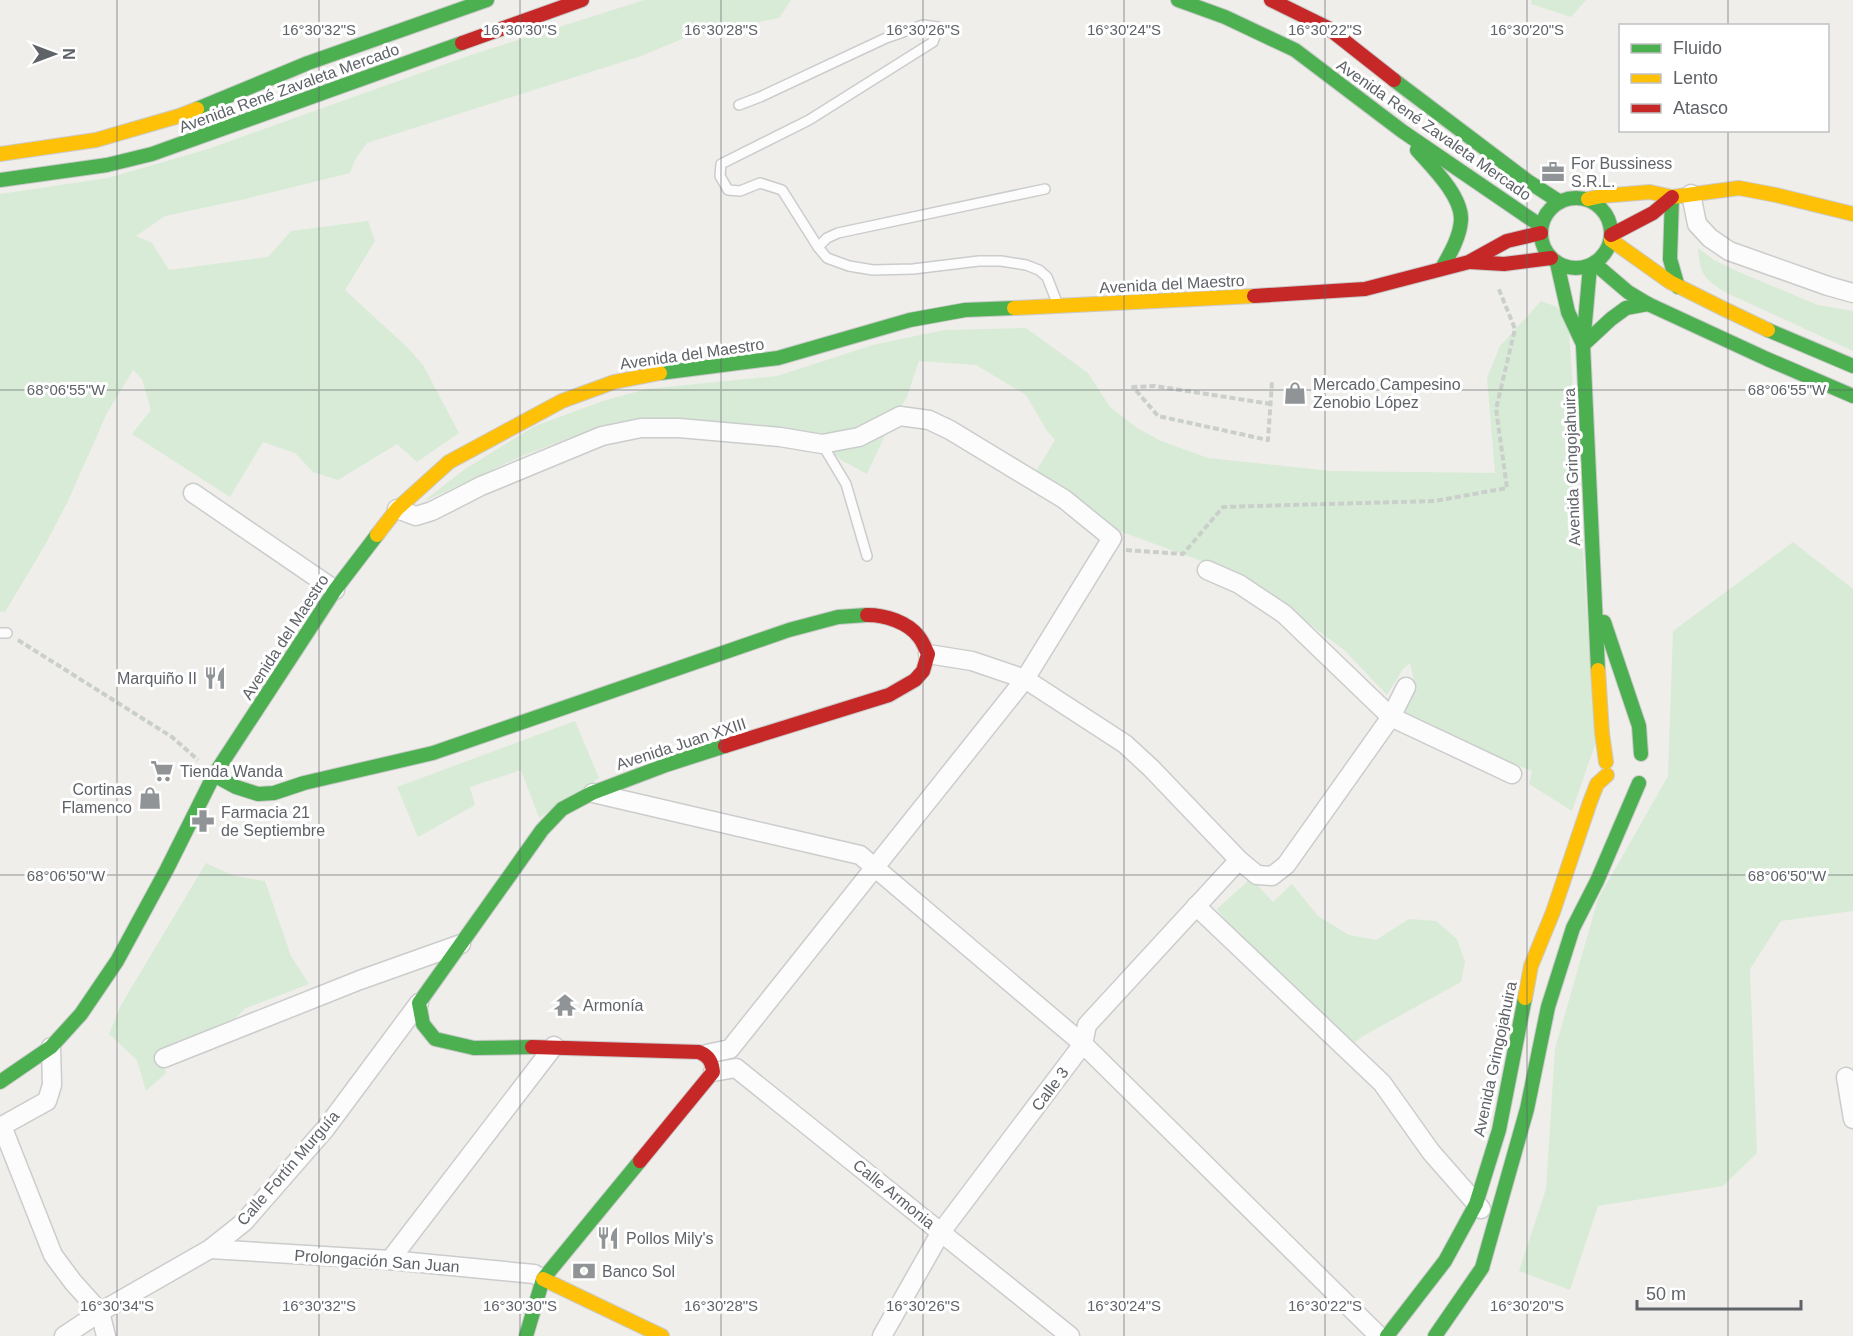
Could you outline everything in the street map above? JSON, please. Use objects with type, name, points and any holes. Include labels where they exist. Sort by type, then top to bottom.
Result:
[{"type":"main road","name":"Avenida René Zavaleta Mercado","points":[[0,154],[96,140],[179,116],[308,63],[487,0]]},
{"type":"main road","name":"Avenida René Zavaleta Mercado","points":[[0,180],[107,165],[152,154],[582,0]]},
{"type":"main road","name":"Avenida René Zavaleta Mercado","points":[[1178,0],[1225,17],[1295,50],[1402,131],[1541,230]]},
{"type":"main road","name":"Avenida René Zavaleta Mercado","points":[[1271,0],[1328,28],[1432,110],[1529,182],[1560,202]]},
{"type":"main road","points":[[1402,131],[1460,205],[1462,218],[1456,240],[1442,268]]},
{"type":"main road","points":[[1588,200],[1602,196],[1650,192],[1672,197],[1739,188],[1853,214]]},
{"type":"main road","points":[[1611,237],[1653,213],[1672,197]]},
{"type":"main road","points":[[1672,197],[1670,259],[1678,287]]},
{"type":"main road","points":[[1574,198],[1588,200],[1597,204],[1604,211],[1609,220],[1611,237],[1605,253],[1592,265],[1570,268],[1554,260],[1542,242],[1541,230],[1545,215],[1560,202],[1574,198]]},
{"type":"main road","name":"Avenida del Maestro","points":[[0,1082],[51,1047],[81,1014],[117,961],[214,775],[335,590],[397,509],[449,462],[562,400],[614,382],[659,373],[778,358],[910,320],[966,310],[1059,307],[1365,289],[1469,262],[1507,242],[1541,230]]},
{"type":"main road","points":[[1611,237],[1640,263],[1678,287],[1853,366]]},
{"type":"main road","name":"Avenida del Maestro","points":[[1469,262],[1504,264],[1554,260]]},
{"type":"main road","name":"Avenida Gringojahuira","points":[[1554,260],[1568,312],[1583,345]]},
{"type":"main road","points":[[1592,265],[1648,304],[1853,396]]},
{"type":"main road","name":"Avenida Gringojahuira","points":[[1387,1336],[1445,1261],[1476,1204],[1499,1130],[1531,966],[1553,912],[1597,784],[1613,777],[1602,734],[1593,588],[1583,345],[1592,265]]},
{"type":"main road","points":[[1583,345],[1626,308],[1648,304]]},
{"type":"main road","name":"Avenida Gringojahuira","points":[[1435,1336],[1482,1268],[1527,1109],[1548,1007],[1573,928],[1597,881],[1643,769],[1639,726],[1593,588]]},
{"type":"main road","points":[[214,775],[236,787],[258,794],[274,793],[304,783],[433,753],[789,630],[845,615],[880,615],[901,624],[918,635],[928,654]]},
{"type":"main road","name":"Avenida Juan XXIII","points":[[419,1003],[543,830],[562,809],[592,793],[666,765],[889,695],[914,683],[924,671],[928,654]]},
{"type":"main road","points":[[1631,747],[1643,769],[1634,786],[1613,777],[1613,752],[1631,747]]},
{"type":"main road","points":[[419,1003],[423,1024],[435,1039],[474,1048],[554,1046],[699,1052],[710,1063],[543,1279],[526,1336]]},
{"type":"main road","points":[[543,1279],[662,1336]]},
{"type":"street","points":[[1692,194],[1697,224],[1710,238],[1729,250],[1853,293]]},
{"type":"street","points":[[397,509],[416,516],[432,511],[480,486],[602,436],[641,428],[679,428],[780,437],[822,444],[859,436],[900,416],[929,420],[950,430],[1064,499],[1112,538],[1024,679],[730,1049],[710,1063]]},
{"type":"street","points":[[194,493],[335,590]]},
{"type":"street","points":[[1207,570],[1239,585],[1284,614],[1391,717],[1512,774]]},
{"type":"street","points":[[928,654],[972,661],[1024,679],[1125,744],[1239,860],[1257,875],[1272,876],[1286,865],[1391,717],[1406,687]]},
{"type":"street","points":[[592,793],[860,855],[1083,1044],[1379,1336]]},
{"type":"street","name":"Calle 3","points":[[882,1336],[941,1232],[1083,1044],[1087,1025],[1239,860]]},
{"type":"street","points":[[1196,906],[1382,1083],[1431,1152],[1476,1204],[1496,1223]]},
{"type":"street","points":[[164,1058],[360,980],[461,944]]},
{"type":"street","name":"Calle Fortín Murguía","points":[[64,1336],[100,1312],[210,1249],[244,1222],[326,1128],[419,1003]]},
{"type":"street","points":[[390,1260],[554,1046]]},
{"type":"street","points":[[51,1047],[52,1085],[47,1101],[1,1126],[53,1255],[100,1312],[106,1336]]},
{"type":"street","name":"Calle Armonia","points":[[710,1063],[736,1068],[1070,1336]]},
{"type":"street","points":[[1846,1077],[1853,1119]]},
{"type":"street","name":"Prolongación San Juan","points":[[210,1249],[390,1260],[534,1274],[543,1279]]},
{"type":"lane","points":[[739,105],[886,38],[923,25],[938,27],[933,42],[809,120],[721,164],[720,176],[728,190],[740,191],[760,183],[782,190],[827,258],[849,266],[873,270],[913,269],[979,261],[1001,261],[1026,265],[1039,270],[1047,278],[1059,307]]},
{"type":"lane","points":[[818,247],[827,238],[838,233],[1045,189]]},
{"type":"lane","points":[[822,444],[846,484],[867,556]]},
{"type":"path","points":[[1105,549],[1183,554],[1223,507],[1435,501],[1507,488],[1497,409],[1515,329],[1488,263]]},
{"type":"path","points":[[1271,404],[1155,386],[1132,387],[1158,416],[1269,440],[1271,404],[1272,382]]},
{"type":"path","points":[[3,633],[172,737],[214,775]]},
{"type":"green space","points":[[644,0],[791,0],[779,18],[687,37],[641,56],[367,143],[355,160],[350,173],[165,216],[136,236],[152,243],[169,270],[268,257],[291,231],[368,221],[375,241],[345,290],[407,347],[423,365],[459,433],[417,462],[397,444],[338,480],[313,472],[295,453],[263,442],[230,497],[132,434],[151,410],[142,379],[133,370],[107,413],[68,501],[45,545],[5,612],[0,611],[0,194],[108,178],[208,149],[471,55]]},
{"type":"green space","points":[[1532,0],[1586,0],[1571,17],[1531,4]]},
{"type":"green space","points":[[1698,248],[1714,260],[1739,272],[1818,305],[1853,311],[1853,351],[1719,288],[1708,280],[1702,270]]},
{"type":"green space","points":[[1541,301],[1557,307],[1569,329],[1595,745],[1572,811],[1529,784],[1532,771],[1455,740],[1403,712],[1415,685],[1410,663],[1403,669],[1387,695],[1345,651],[1272,595],[1232,572],[1108,527],[1086,504],[1035,473],[1055,440],[1047,431],[1026,395],[976,365],[919,361],[907,397],[891,422],[867,474],[841,460],[817,438],[767,425],[671,419],[603,426],[524,455],[423,502],[465,469],[535,426],[603,401],[646,389],[777,376],[873,345],[944,330],[1026,328],[1088,373],[1110,407],[1137,428],[1161,441],[1208,458],[1331,471],[1495,473],[1487,378],[1500,346]]},
{"type":"green space","points":[[1793,542],[1853,589],[1853,911],[1781,921],[1750,969],[1757,1153],[1723,1186],[1598,1206],[1570,1290],[1519,1271],[1546,1189],[1555,1049],[1598,899],[1668,776],[1673,631]]},
{"type":"green space","points":[[575,721],[599,778],[539,818],[521,770],[470,787],[475,805],[418,837],[397,787]]},
{"type":"green space","points":[[206,863],[234,876],[265,881],[291,956],[309,984],[246,1008],[230,1023],[158,1050],[166,1073],[146,1091],[137,1060],[109,1034],[121,1005]]},
{"type":"green space","points":[[1251,878],[1273,902],[1292,884],[1318,916],[1349,935],[1376,940],[1409,919],[1436,921],[1457,939],[1465,962],[1461,982],[1363,1036],[1353,1044],[1240,939],[1217,909]]},
{"type":"traffic: fast","points":[[197,109],[308,63],[487,0]]},
{"type":"traffic: fast","points":[[1178,0],[1225,17],[1295,50],[1402,131],[1541,226]]},
{"type":"traffic: fast","points":[[0,180],[107,165],[152,154],[462,43]]},
{"type":"traffic: fast","points":[[1394,80],[1529,182],[1560,202]]},
{"type":"traffic: fast","points":[[1417,150],[1445,182],[1457,201],[1460,211],[1459,233],[1442,268]]},
{"type":"traffic: fast","points":[[1672,197],[1670,259],[1678,287]]},
{"type":"traffic: fast","points":[[1576,198],[1589,201],[1601,208],[1608,220],[1611,233],[1608,246],[1601,258],[1589,265],[1576,268],[1563,265],[1551,258],[1544,246],[1541,233],[1544,220],[1551,208],[1563,201],[1576,198]]},
{"type":"traffic: fast","points":[[1557,263],[1568,312],[1582,342]]},
{"type":"traffic: fast","points":[[1594,263],[1628,292],[1648,304],[1853,396]]},
{"type":"traffic: fast","points":[[1590,266],[1583,345],[1598,670]]},
{"type":"traffic: fast","points":[[1583,345],[1626,308],[1648,304]]},
{"type":"traffic: fast","points":[[660,373],[778,358],[910,320],[965,310],[1014,308]]},
{"type":"traffic: fast","points":[[1768,330],[1853,366]]},
{"type":"traffic: fast","points":[[0,1082],[51,1047],[81,1014],[117,961],[214,775],[335,590],[377,535]]},
{"type":"traffic: fast","points":[[214,775],[236,787],[258,794],[274,793],[304,783],[433,753],[789,630],[838,617],[867,615]]},
{"type":"traffic: fast","points":[[1604,622],[1639,726],[1641,754]]},
{"type":"traffic: fast","points":[[532,1047],[474,1048],[435,1039],[423,1024],[419,1003],[542,830],[562,809],[592,793],[725,746]]},
{"type":"traffic: fast","points":[[1435,1336],[1482,1268],[1527,1109],[1548,1007],[1573,928],[1597,881],[1639,783]]},
{"type":"traffic: fast","points":[[1387,1336],[1445,1261],[1476,1204],[1499,1130],[1525,998]]},
{"type":"traffic: fast","points":[[526,1336],[543,1279],[640,1161]]},
{"type":"traffic: slow","points":[[0,154],[96,140],[197,109]]},
{"type":"traffic: slow","points":[[1588,199],[1650,192],[1672,197],[1739,188],[1853,214]]},
{"type":"traffic: slow","points":[[1611,240],[1670,282],[1768,330]]},
{"type":"traffic: slow","points":[[1014,308],[1254,296]]},
{"type":"traffic: slow","points":[[377,535],[397,509],[449,462],[562,401],[614,382],[660,373]]},
{"type":"traffic: slow","points":[[1598,670],[1606,762]]},
{"type":"traffic: slow","points":[[1525,998],[1531,966],[1553,912],[1590,802],[1597,784],[1607,775]]},
{"type":"traffic: slow","points":[[543,1279],[662,1336]]},
{"type":"traffic: jam","points":[[462,43],[582,0]]},
{"type":"traffic: jam","points":[[1271,0],[1328,28],[1394,80]]},
{"type":"traffic: jam","points":[[1611,235],[1653,213],[1672,197]]},
{"type":"traffic: jam","points":[[1254,296],[1365,289],[1469,262],[1507,241],[1541,233]]},
{"type":"traffic: jam","points":[[1470,262],[1504,264],[1551,258]]},
{"type":"traffic: jam","points":[[725,746],[889,695],[915,680],[923,671],[928,654],[919,637],[909,627],[896,620],[867,615]]},
{"type":"traffic: jam","points":[[532,1047],[699,1052],[708,1057],[713,1072],[640,1161]]},
{"type":"place","name":"For Bussiness S.R.L.","points":[[1553,172]]},
{"type":"place","name":"Mercado Campesino Zenobio López","points":[[1295,393]]},
{"type":"place","name":"Marquiño II","points":[[215,678]]},
{"type":"place","name":"Tienda Wanda","points":[[162,771]]},
{"type":"place","name":"Cortinas Flamenco","points":[[150,798]]},
{"type":"place","name":"Farmacia 21 de Septiembre","points":[[203,821]]},
{"type":"place","name":"Armonía","points":[[565,1005]]},
{"type":"place","name":"Pollos Mily's","points":[[608,1238]]},
{"type":"place","name":"Banco Sol","points":[[584,1271]]}]
